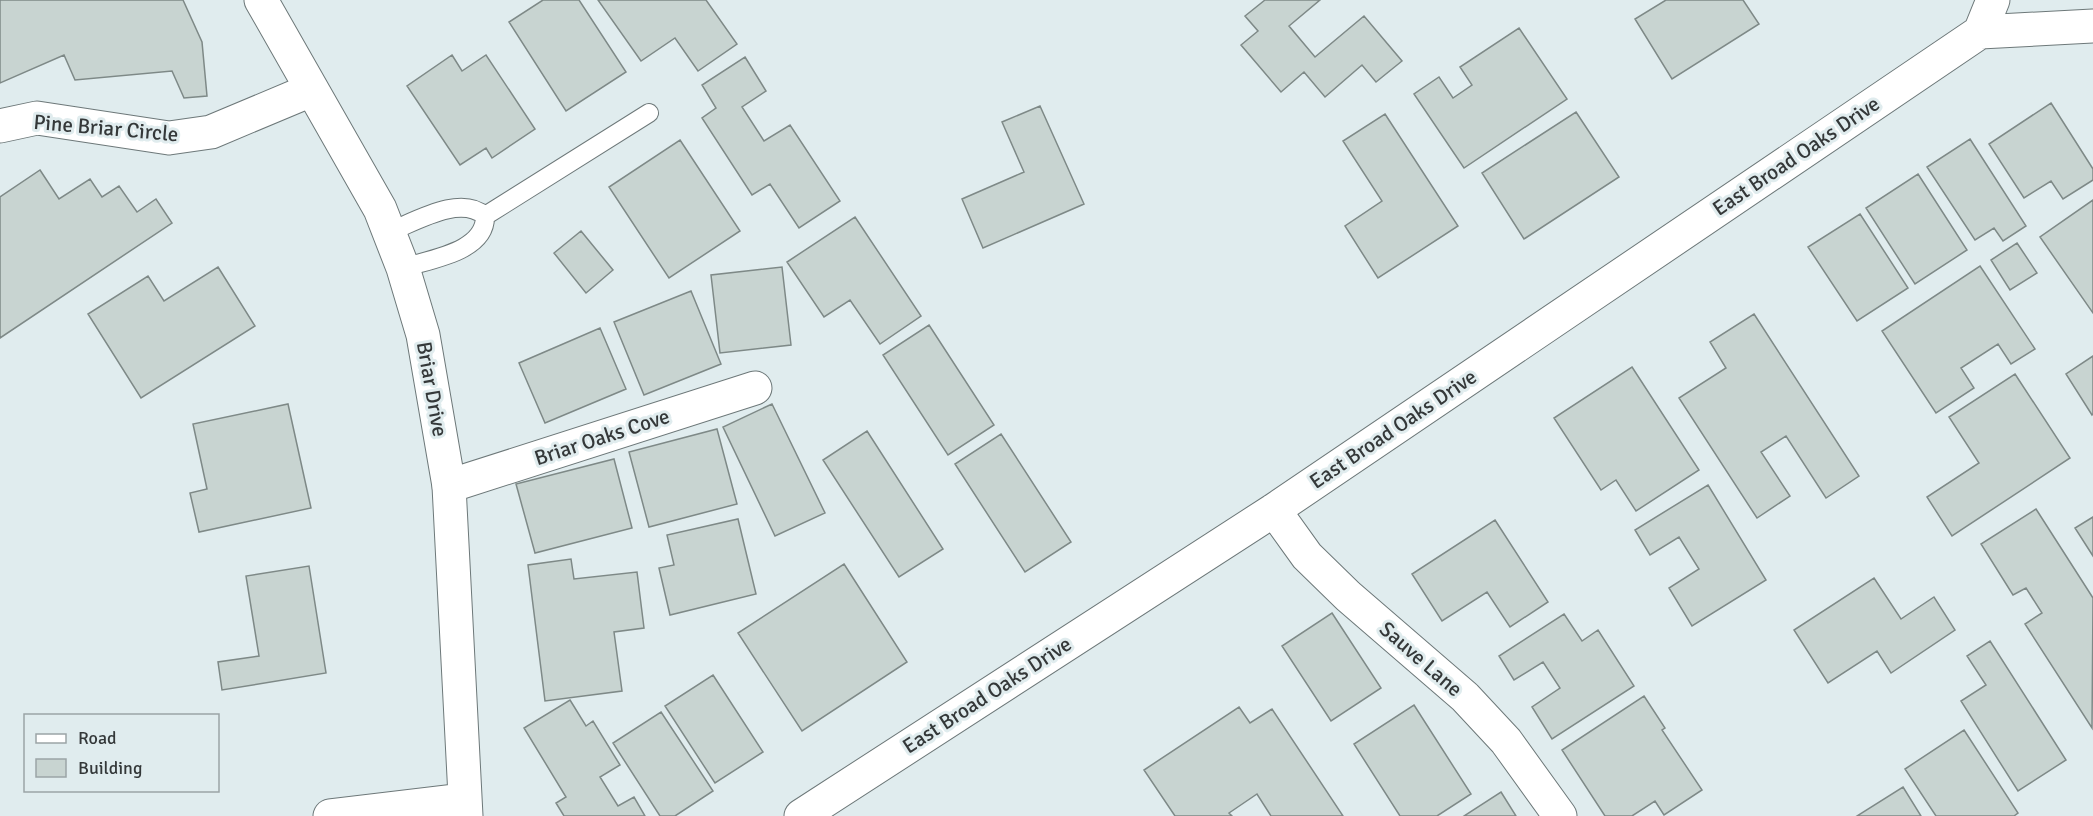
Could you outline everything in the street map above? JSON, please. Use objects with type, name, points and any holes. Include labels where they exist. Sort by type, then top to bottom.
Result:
[{"type":"street","name":"Briar Drive","points":[[261,0],[380,209],[403,268],[423,335],[450,486],[465,808]]},
{"type":"street","points":[[1993,0],[1980,32],[2093,26]]},
{"type":"street","points":[[2083,0],[2093,15]]},
{"type":"street","name":"East Broad Oaks Drive","points":[[801,816],[1274,510],[1980,32]]},
{"type":"street","name":"Pine Briar Circle","points":[[0,126],[37,118],[170,138],[211,132],[311,90]]},
{"type":"street","name":"Briar Oaks Cove","points":[[450,486],[755,388]]},
{"type":"street","name":"Sauve Lane","points":[[1274,510],[1307,556],[1348,596],[1465,697],[1506,741],[1560,816]]},
{"type":"street","points":[[330,816],[465,808]]},
{"type":"lane","points":[[485,216],[649,113]]},
{"type":"lane","points":[[389,232],[453,208],[472,209],[485,216]]},
{"type":"lane","points":[[403,268],[465,247],[480,236],[486,225],[485,216]]},
{"type":"building","points":[[0,0],[183,0],[202,42],[207,96],[184,98],[172,71],[75,80],[64,55],[0,83]]},
{"type":"building","points":[[543,0],[579,0],[626,72],[566,111],[509,22]]},
{"type":"building","points":[[598,0],[706,0],[737,44],[698,71],[675,38],[641,61]]},
{"type":"building","points":[[1265,0],[1320,0],[1289,26],[1315,57],[1364,16],[1402,61],[1376,82],[1362,65],[1325,97],[1304,72],[1281,92],[1241,45],[1258,31],[1245,16]]},
{"type":"building","points":[[1666,0],[1743,0],[1759,24],[1672,79],[1635,19]]},
{"type":"building","points":[[1519,28],[1567,99],[1464,168],[1414,94],[1439,77],[1453,98],[1472,85],[1460,67]]},
{"type":"building","points":[[452,55],[462,71],[486,55],[535,129],[492,158],[486,148],[460,165],[407,86]]},
{"type":"building","points":[[745,57],[766,91],[742,107],[764,141],[790,125],[840,201],[799,228],[770,184],[752,195],[702,118],[716,108],[702,85]]},
{"type":"building","points":[[2051,103],[2093,169],[2093,180],[2063,199],[2051,181],[2024,198],[1989,144]]},
{"type":"building","points":[[1040,106],[1084,204],[983,248],[962,199],[1024,172],[1002,122]]},
{"type":"building","points":[[1576,112],[1619,177],[1524,239],[1482,173]]},
{"type":"building","points":[[1385,114],[1458,226],[1378,278],[1345,226],[1382,201],[1343,141]]},
{"type":"building","points":[[1970,139],[2026,226],[2003,241],[1994,228],[1975,240],[1927,167]]},
{"type":"building","points":[[680,140],[740,231],[669,278],[609,187]]},
{"type":"building","points":[[40,170],[59,199],[90,179],[102,197],[119,186],[137,212],[156,199],[172,223],[0,338],[0,197]]},
{"type":"building","points":[[1918,174],[1967,250],[1915,284],[1866,208]]},
{"type":"building","points":[[2093,200],[2093,313],[2040,237]]},
{"type":"building","points":[[1860,214],[1908,288],[1857,321],[1808,247]]},
{"type":"building","points":[[855,217],[921,316],[880,344],[850,300],[824,317],[787,262]]},
{"type":"building","points":[[581,231],[613,270],[586,293],[554,253]]},
{"type":"building","points":[[2017,243],[2037,273],[2010,290],[1991,260]]},
{"type":"building","points":[[1980,266],[2035,349],[2011,364],[1998,344],[1961,368],[1974,388],[1936,413],[1882,331]]},
{"type":"building","points":[[218,267],[255,326],[141,398],[88,314],[148,276],[164,301]]},
{"type":"building","points":[[782,267],[791,345],[720,353],[711,275]]},
{"type":"building","points":[[691,291],[721,364],[644,395],[614,322]]},
{"type":"building","points":[[1754,314],[1859,476],[1826,498],[1786,436],[1761,452],[1790,496],[1757,518],[1679,398],[1726,368],[1710,342]]},
{"type":"building","points":[[929,325],[994,425],[948,455],[883,355]]},
{"type":"building","points":[[600,328],[626,389],[545,423],[519,363]]},
{"type":"building","points":[[2093,356],[2093,414],[2092,415],[2066,374]]},
{"type":"building","points":[[1632,367],[1699,470],[1636,511],[1616,480],[1601,490],[1554,418]]},
{"type":"building","points":[[2015,374],[2070,458],[1952,536],[1927,497],[1979,463],[1949,417]]},
{"type":"building","points":[[288,404],[311,508],[199,532],[190,493],[207,489],[193,424]]},
{"type":"building","points":[[772,404],[825,513],[775,536],[723,427]]},
{"type":"building","points":[[717,429],[737,504],[649,527],[629,452]]},
{"type":"building","points":[[867,431],[943,549],[899,577],[823,460]]},
{"type":"building","points":[[1001,434],[1071,542],[1025,572],[955,464]]},
{"type":"building","points":[[614,459],[632,528],[535,553],[516,484]]},
{"type":"building","points":[[1708,485],[1766,580],[1692,626],[1669,588],[1699,569],[1679,537],[1650,555],[1635,530]]},
{"type":"building","points":[[2036,509],[2093,598],[2092,728],[2025,624],[2042,613],[2026,588],[2013,595],[1981,544]]},
{"type":"building","points":[[2093,517],[2093,556],[2075,528]]},
{"type":"building","points":[[738,519],[756,594],[670,615],[659,568],[674,565],[667,535]]},
{"type":"building","points":[[1495,520],[1548,602],[1510,627],[1487,592],[1442,621],[1412,574]]},
{"type":"building","points":[[571,559],[574,579],[637,572],[644,628],[614,632],[622,691],[545,701],[528,565]]},
{"type":"building","points":[[844,564],[907,662],[802,731],[738,633]]},
{"type":"building","points":[[309,566],[326,673],[222,690],[218,662],[259,656],[246,576]]},
{"type":"building","points":[[1874,578],[1901,619],[1934,597],[1955,630],[1891,673],[1877,651],[1828,683],[1794,630]]},
{"type":"building","points":[[1332,613],[1381,688],[1331,721],[1282,646]]},
{"type":"building","points":[[1564,614],[1582,641],[1598,630],[1634,686],[1552,739],[1532,707],[1560,688],[1543,662],[1514,680],[1499,656]]},
{"type":"building","points":[[1990,641],[2066,760],[2018,791],[1961,701],[1986,685],[1967,656]]},
{"type":"building","points":[[713,675],[763,752],[715,783],[665,706]]},
{"type":"building","points":[[1644,696],[1665,728],[1662,730],[1702,790],[1664,815],[1655,801],[1632,816],[1605,816],[1562,750]]},
{"type":"building","points":[[570,700],[586,726],[593,721],[620,765],[600,777],[618,806],[634,797],[645,816],[564,816],[556,803],[566,797],[524,728]]},
{"type":"building","points":[[1414,705],[1471,794],[1437,816],[1400,816],[1354,744]]},
{"type":"building","points":[[1239,707],[1250,723],[1272,709],[1343,816],[1271,816],[1257,794],[1229,813],[1232,816],[1175,816],[1144,770]]},
{"type":"building","points":[[661,712],[713,791],[675,816],[660,816],[613,743]]},
{"type":"building","points":[[1964,730],[2018,813],[2014,816],[1936,816],[1905,769]]},
{"type":"building","points":[[1903,787],[1921,816],[1857,816]]},
{"type":"building","points":[[1501,792],[1516,816],[1464,816]]}]
